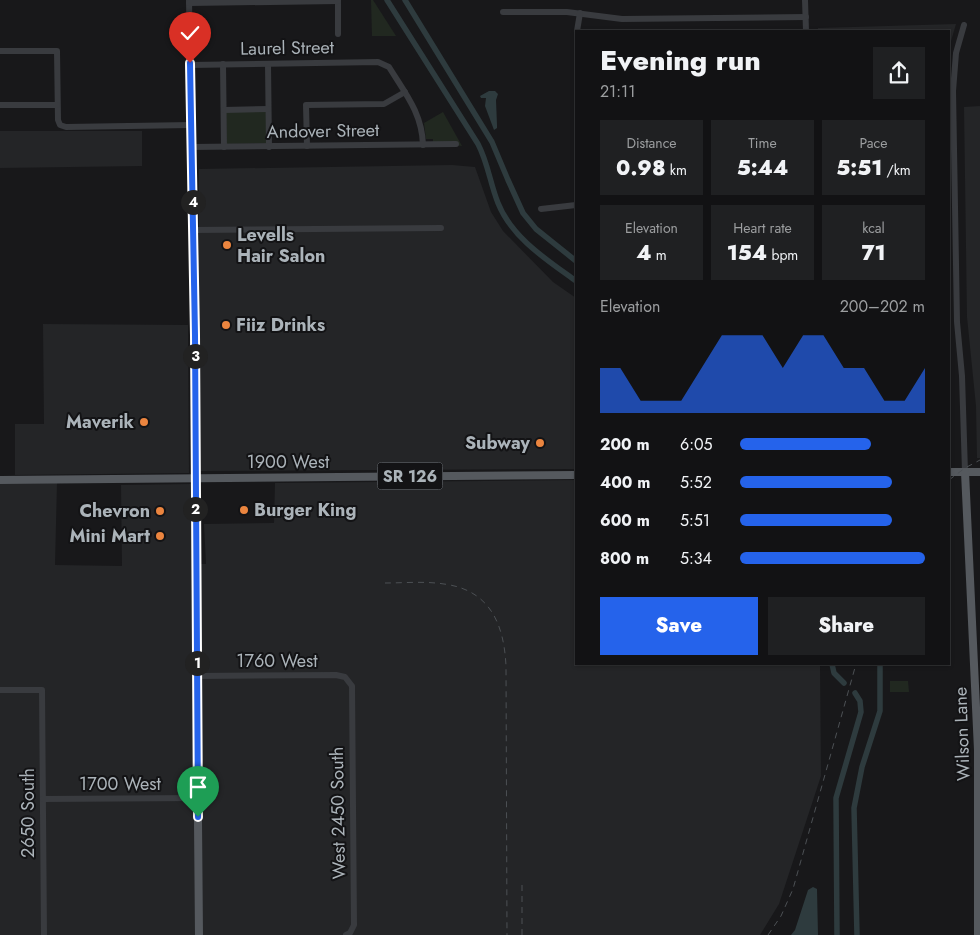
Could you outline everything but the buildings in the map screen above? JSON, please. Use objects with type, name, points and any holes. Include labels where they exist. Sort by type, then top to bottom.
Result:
[{"type":"main road","points":[[950,472],[980,472]]},
{"type":"main road","name":"Wilson Lane","points":[[965,472],[979,750],[978,935]]},
{"type":"main road","name":"1900 West","points":[[0,480],[575,475]]},
{"type":"main road","points":[[195,478],[199,935]]},
{"type":"street","points":[[806,0],[806,30]]},
{"type":"street","points":[[195,478],[189,2],[338,1],[338,34]]},
{"type":"street","points":[[503,12],[580,13],[622,19],[806,20]]},
{"type":"street","points":[[577,30],[580,13]]},
{"type":"street","name":"Wilson Lane","points":[[964,25],[956,53],[953,91],[956,322],[962,376],[965,472]]},
{"type":"street","points":[[0,51],[57,51],[58,120],[60,125],[66,127],[191,125]]},
{"type":"street","name":"Laurel Street","points":[[190,65],[378,62],[389,67],[405,92]]},
{"type":"street","points":[[223,64],[224,147]]},
{"type":"street","points":[[268,64],[269,146]]},
{"type":"street","points":[[307,146],[306,105],[384,104],[405,92],[421,122],[423,144]]},
{"type":"street","points":[[0,105],[58,106]]},
{"type":"street","points":[[224,110],[268,109]]},
{"type":"street","name":"Andover Street","points":[[192,148],[456,144]]},
{"type":"street","points":[[541,209],[575,205]]},
{"type":"street","points":[[193,230],[441,228]]},
{"type":"street","name":"1760 West","points":[[197,676],[336,675],[345,677],[352,686]]},
{"type":"street","name":"West 2450 South","points":[[346,935],[350,933],[354,925],[352,686]]},
{"type":"street","name":"2650 South","points":[[0,690],[42,690],[44,935]]},
{"type":"street","name":"1700 West","points":[[43,800],[198,798]]},
{"type":"shaded area","points":[[371,0],[373,0],[396,36],[372,36]]},
{"type":"shaded area","points":[[956,24],[950,45],[950,30],[818,30],[818,28]]},
{"type":"shaded area","points":[[489,91],[495,91],[498,94],[496,100],[497,128],[494,130],[485,106],[486,98],[481,98],[480,96]]},
{"type":"shaded area","points":[[980,106],[980,458],[977,458],[976,406],[967,317],[964,107]]},
{"type":"shaded area","points":[[266,111],[267,143],[227,144],[226,112]]},
{"type":"shaded area","points":[[443,112],[462,146],[433,142],[433,139],[426,139],[424,123]]},
{"type":"shaded area","points":[[0,131],[142,131],[142,166],[0,168]]},
{"type":"shaded area","points":[[452,165],[475,167],[491,212],[503,231],[553,282],[575,297],[575,469],[199,471],[199,169]]},
{"type":"shaded area","points":[[43,324],[188,325],[189,473],[15,475],[15,424],[44,424]]},
{"type":"shaded area","points":[[575,480],[575,665],[820,665],[821,776],[779,904],[760,935],[0,935],[0,484],[57,483],[55,565],[122,566],[121,485],[191,484],[192,564],[206,564],[204,524],[274,523],[275,483]]},
{"type":"shaded area","points":[[890,681],[908,681],[909,692],[890,692]]},
{"type":"shaded area","points":[[813,887],[817,889],[818,935],[791,935],[795,930],[808,890]]},
{"type":"waterway","points":[[387,0],[478,144],[495,196],[504,216],[521,238],[575,280]]},
{"type":"waterway","points":[[405,0],[492,142],[523,213],[536,229],[575,260]]},
{"type":"waterway","points":[[832,665],[834,673],[844,683]]},
{"type":"waterway","points":[[857,935],[854,808],[862,767],[880,711],[880,665]]},
{"type":"waterway","points":[[837,935],[836,798],[861,712],[860,701],[855,693]]},
{"type":"railway","points":[[950,479],[980,460]]},
{"type":"railway","points":[[385,583],[429,583],[460,588],[473,593],[483,602],[492,612],[498,623],[505,651],[506,666],[507,935]]},
{"type":"railway","points":[[768,935],[781,916],[793,889],[856,665]]},
{"type":"railway","points":[[522,885],[522,935]]},
{"type":"place","name":"Levells Hair Salon","points":[[227,245]]},
{"type":"place","name":"Fiiz Drinks","points":[[226,325]]},
{"type":"place","name":"Maverik","points":[[144,422]]},
{"type":"place","name":"Subway","points":[[540,443]]},
{"type":"place","name":"Burger King","points":[[244,510]]},
{"type":"place","name":"Chevron","points":[[160,511]]},
{"type":"place","name":"Mini Mart","points":[[160,536]]},
{"type":"route","points":[[190,63],[195,335],[198,817]]}]
